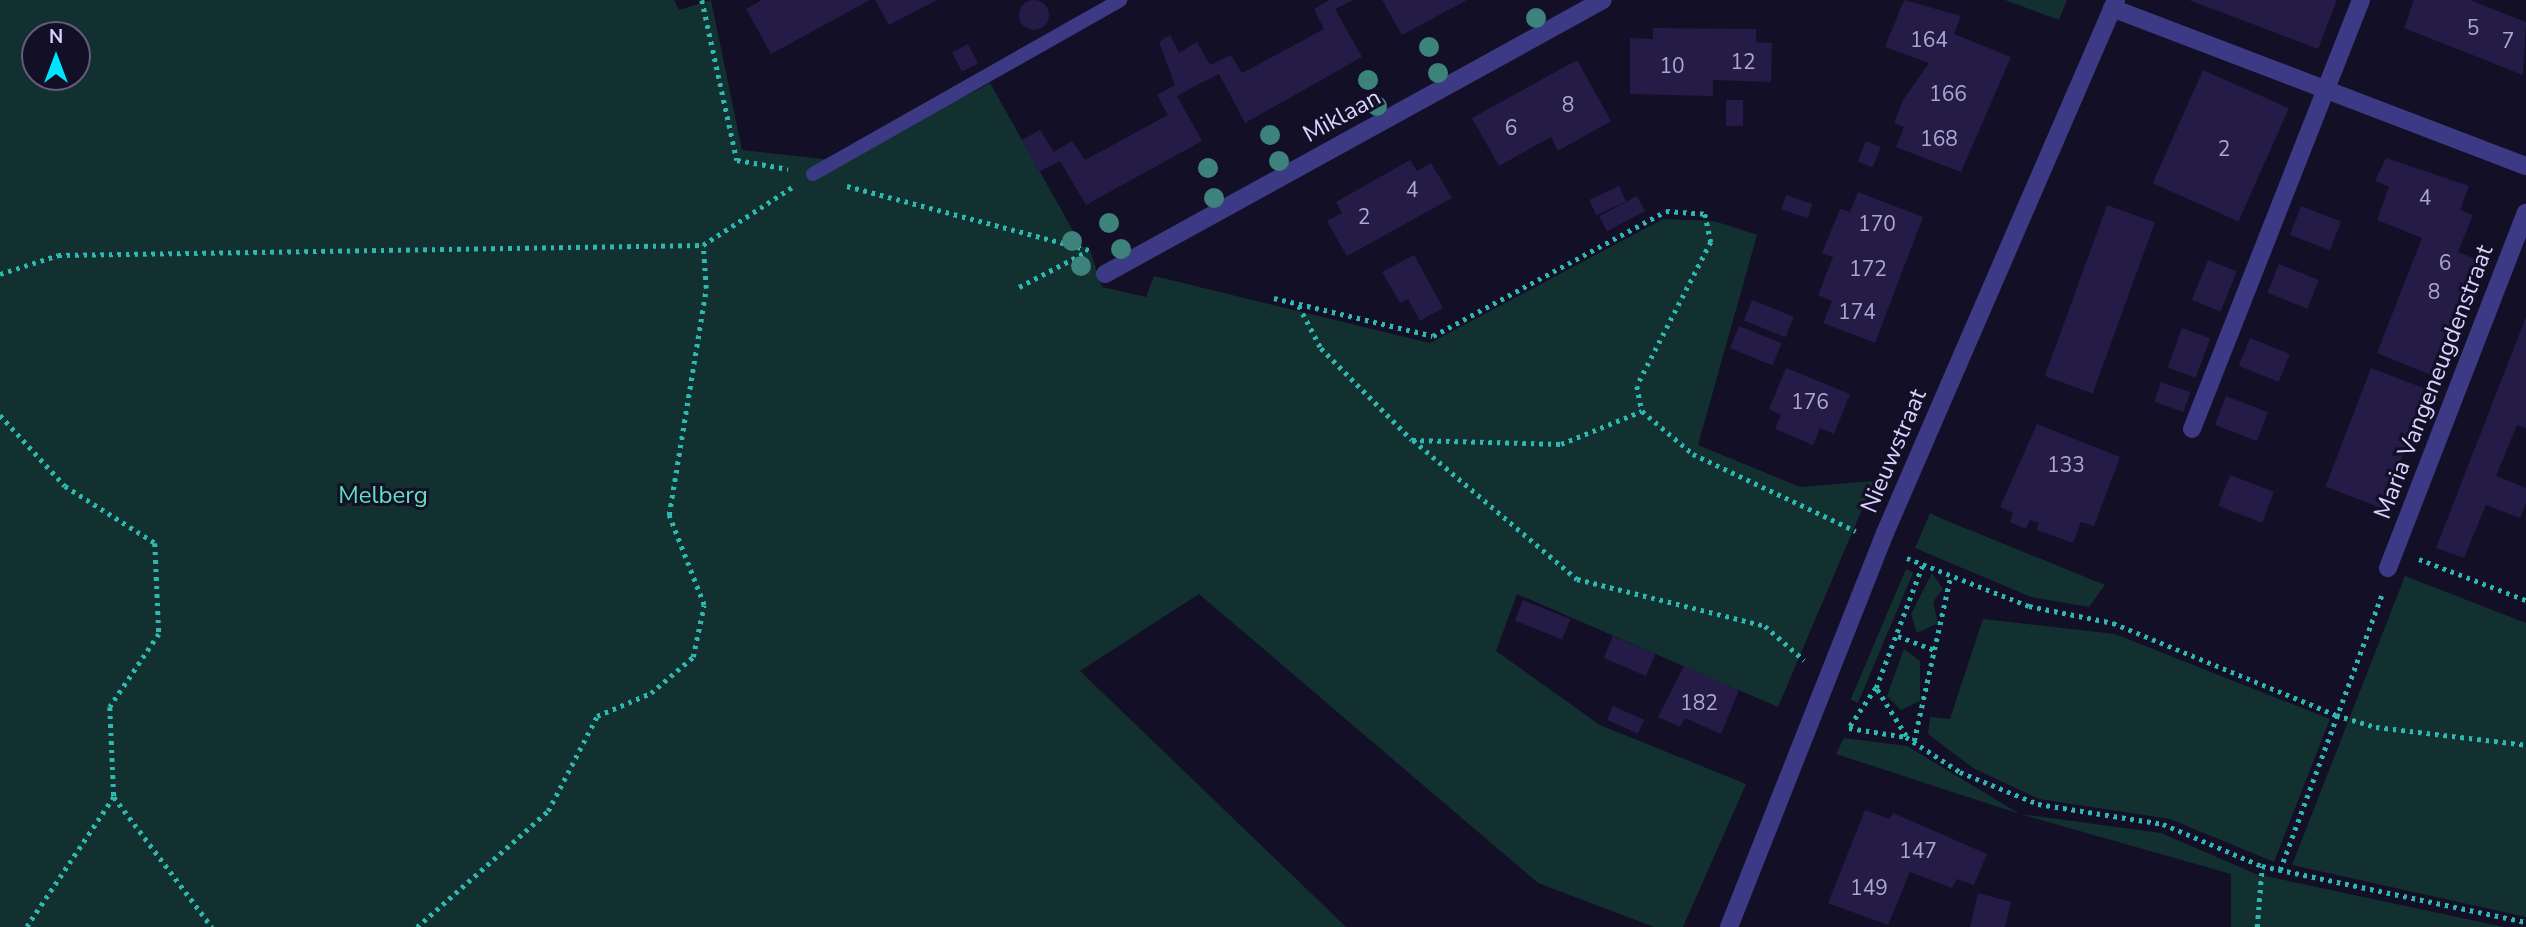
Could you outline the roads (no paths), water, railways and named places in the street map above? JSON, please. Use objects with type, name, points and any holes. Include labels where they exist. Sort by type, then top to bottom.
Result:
[{"type":"street","name":"Miklaan","points":[[1105,274],[1603,0]]},
{"type":"street","points":[[2192,429],[2361,0]]},
{"type":"street","points":[[2114,4],[2326,90],[2526,166]]},
{"type":"street","name":"Nieuwstraat","points":[[1729,927],[1885,533],[2114,4]]},
{"type":"street","name":"Maria Vangeneugdenstraat","points":[[2388,568],[2526,213]]},
{"type":"lane","points":[[813,174],[1120,0]]},
{"type":"park label","name":"Melberg","points":[[383,496]]}]
